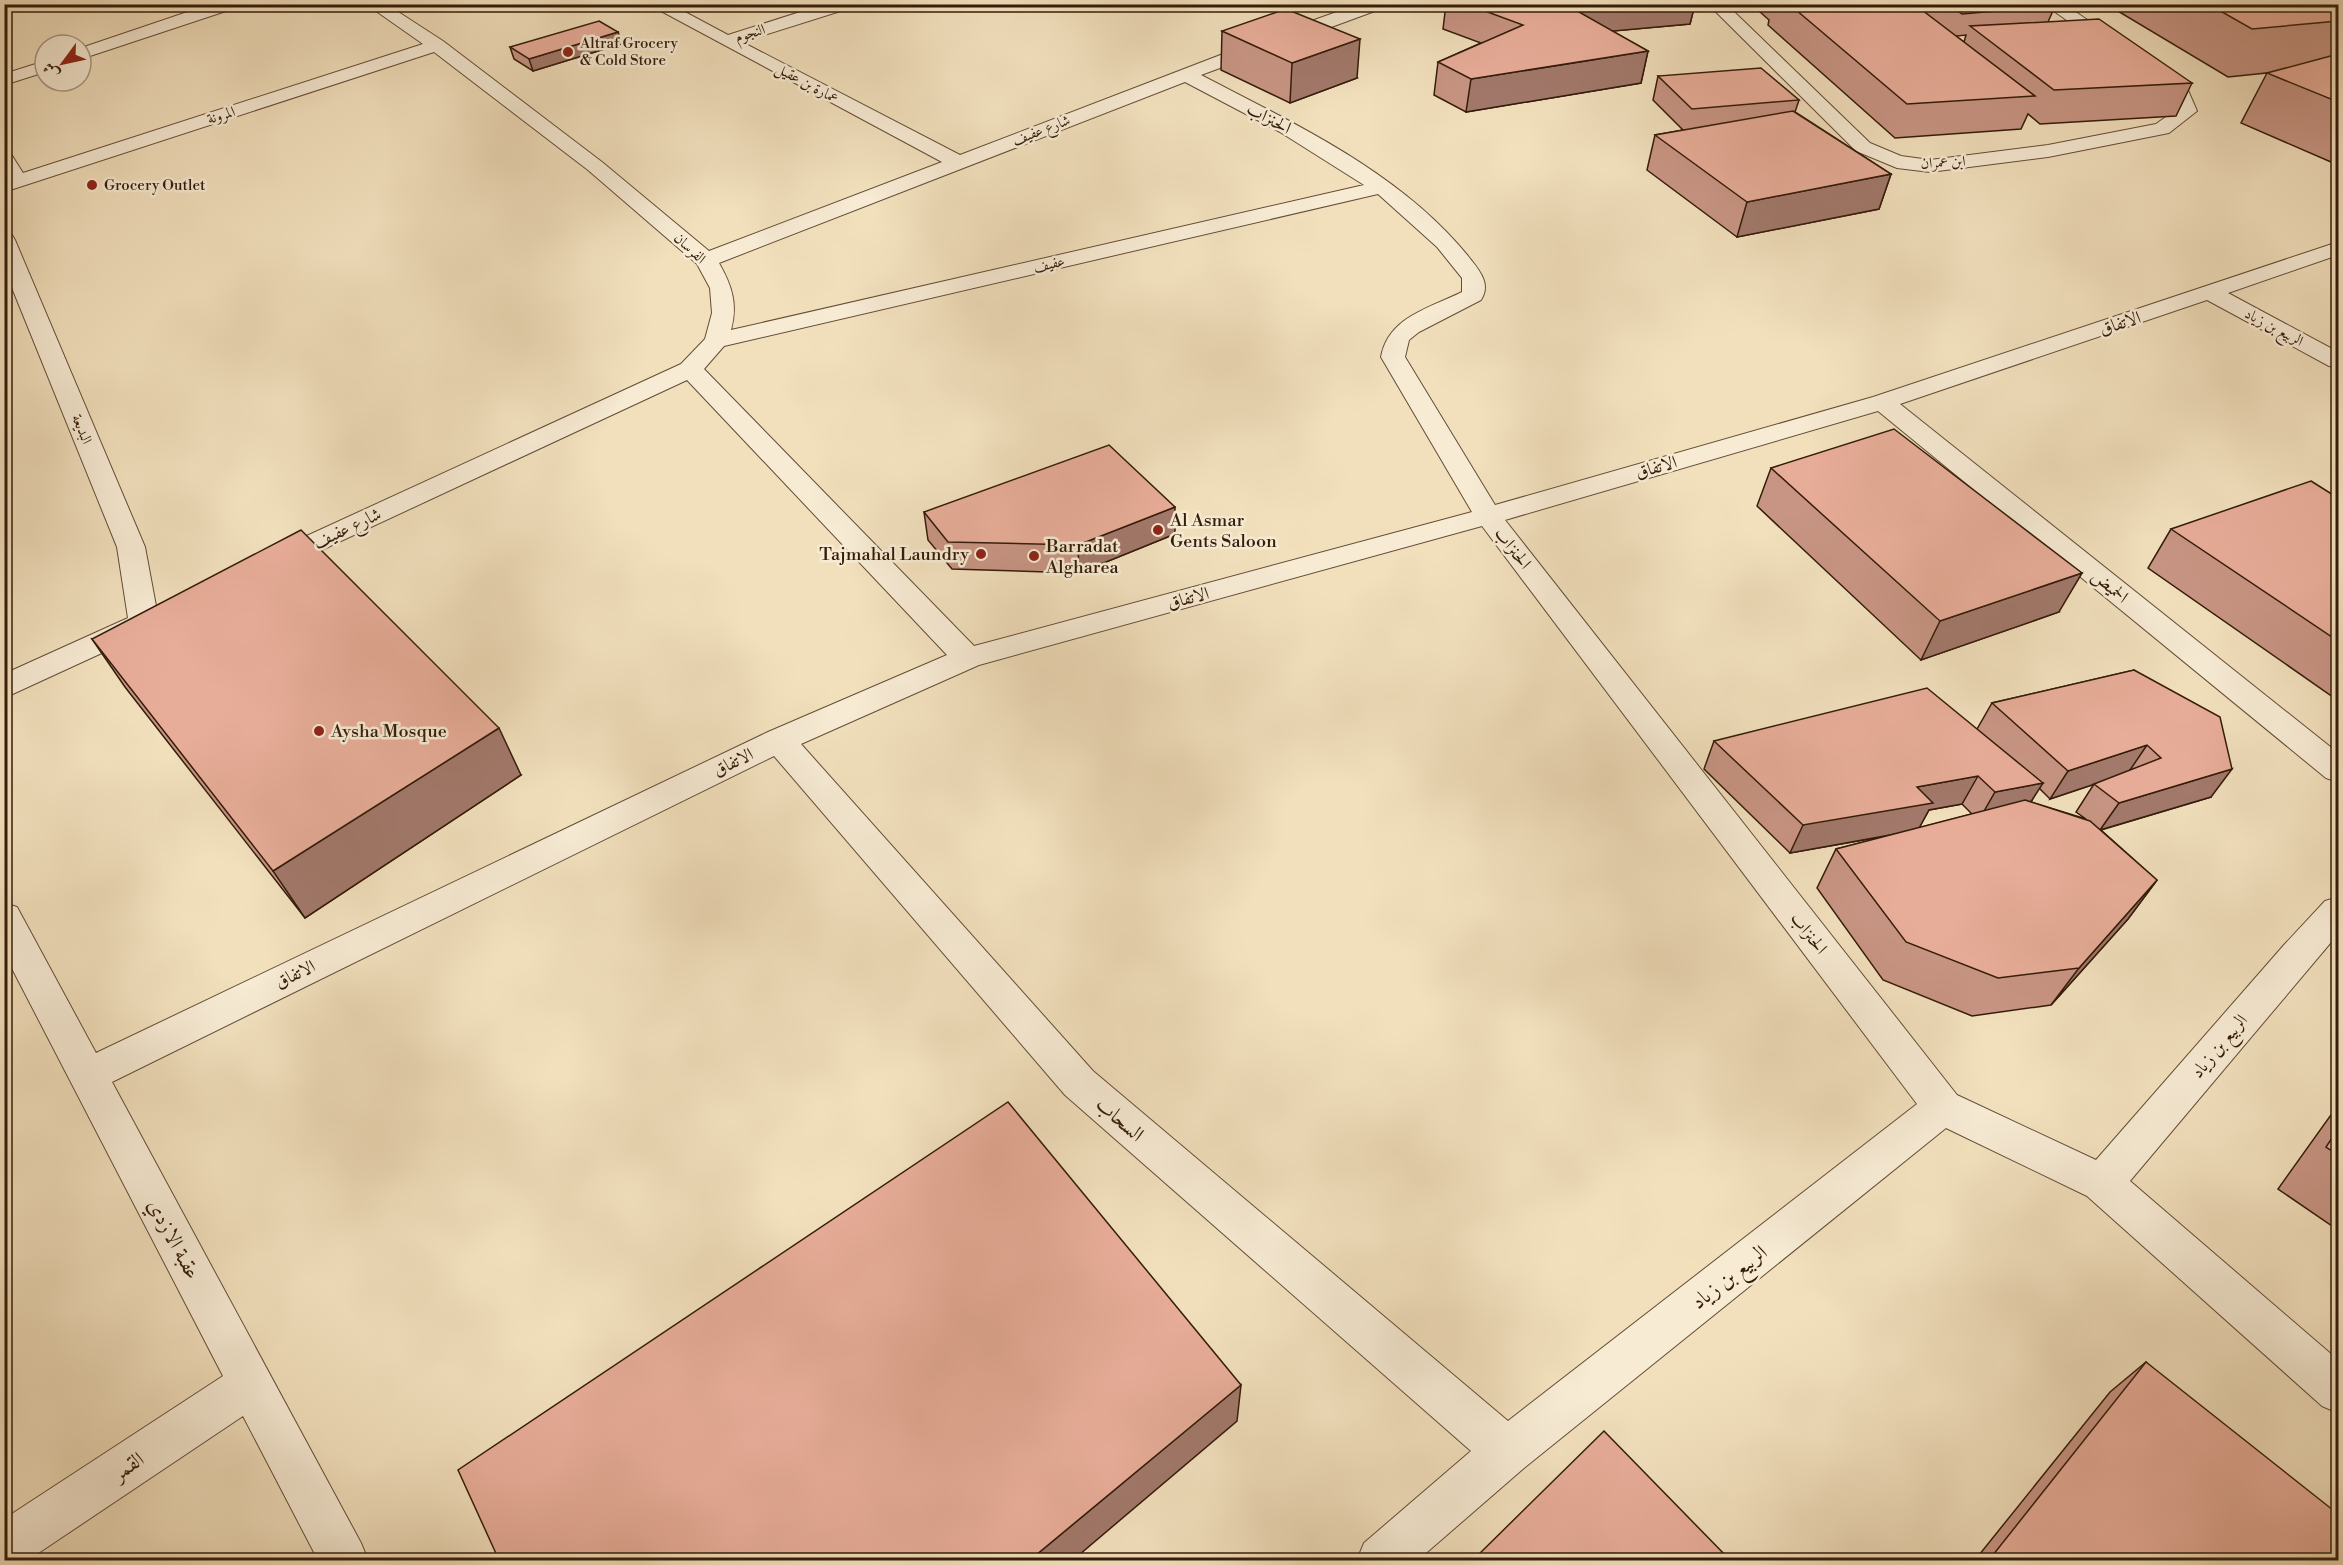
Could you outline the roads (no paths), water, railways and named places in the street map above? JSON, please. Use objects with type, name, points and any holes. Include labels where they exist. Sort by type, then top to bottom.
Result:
[{"type":"street","points":[[93,50],[229,4]]},
{"type":"street","name":"الفرسان","points":[[374,4],[437,45],[595,166],[706,260],[721,288],[724,313],[716,340],[690,369]]},
{"type":"street","name":"عمارة بن عقيل","points":[[656,4],[958,162]]},
{"type":"street","name":"النجوم","points":[[726,41],[844,4]]},
{"type":"street","name":"شارع عفيف","points":[[706,260],[1281,38],[1377,4]]},
{"type":"street","name":"ابن عمران","points":[[1716,4],[1863,147],[1897,162],[1930,166],[2048,151],[2162,129],[2187,111],[2180,92],[2052,4]]},
{"type":"street","name":"المرونة","points":[[11,183],[437,45]]},
{"type":"street","points":[[4,80],[33,70]]},
{"type":"street","name":"الحنزاب","points":[[1186,75],[1318,145],[1381,187],[1441,238],[1473,277],[1473,295],[1449,309],[1418,321],[1399,336],[1393,357],[1488,516],[1943,1107]]},
{"type":"street","points":[[4,158],[11,183]]},
{"type":"street","name":"عفيف","points":[[716,340],[1381,187]]},
{"type":"street","name":"البديعة","points":[[4,240],[131,547],[155,617],[4,687]]},
{"type":"street","name":"الاتفاق","points":[[88,1075],[779,740],[968,658],[1488,516],[1882,402],[2338,248]]},
{"type":"street","name":"الربيع بن زياد","points":[[2210,292],[2338,362]]},
{"type":"street","points":[[690,369],[968,658]]},
{"type":"street","name":"شارع عفيف","points":[[251,573],[690,369]]},
{"type":"street","name":"الحميض","points":[[1882,402],[2338,770]]},
{"type":"street","name":"السحاب","points":[[779,740],[1079,1083],[1507,1451]]},
{"type":"street","name":"الربيع بن زياد","points":[[2102,1183],[2297,955],[2338,911]]},
{"type":"street","name":"عقبة الازدي","points":[[4,917],[344,1560]]},
{"type":"street","points":[[1943,1107],[2102,1183],[2338,1390]]},
{"type":"street","name":"الربيع بن زياد","points":[[1381,1560],[1507,1451],[1943,1107]]},
{"type":"street","name":"القمر","points":[[4,1548],[251,1384]]},
{"type":"place","name":"Altraf Grocery & Cold Store","points":[[568,52]]},
{"type":"place","name":"Grocery Outlet","points":[[92,185]]},
{"type":"place","name":"Al Asmar Gents Saloon","points":[[1158,530]]},
{"type":"place","name":"Tajmahal Laundry","points":[[981,554]]},
{"type":"place","name":"Barradat Algharea","points":[[1034,556]]},
{"type":"place","name":"Aysha Mosque","points":[[319,731]]}]
